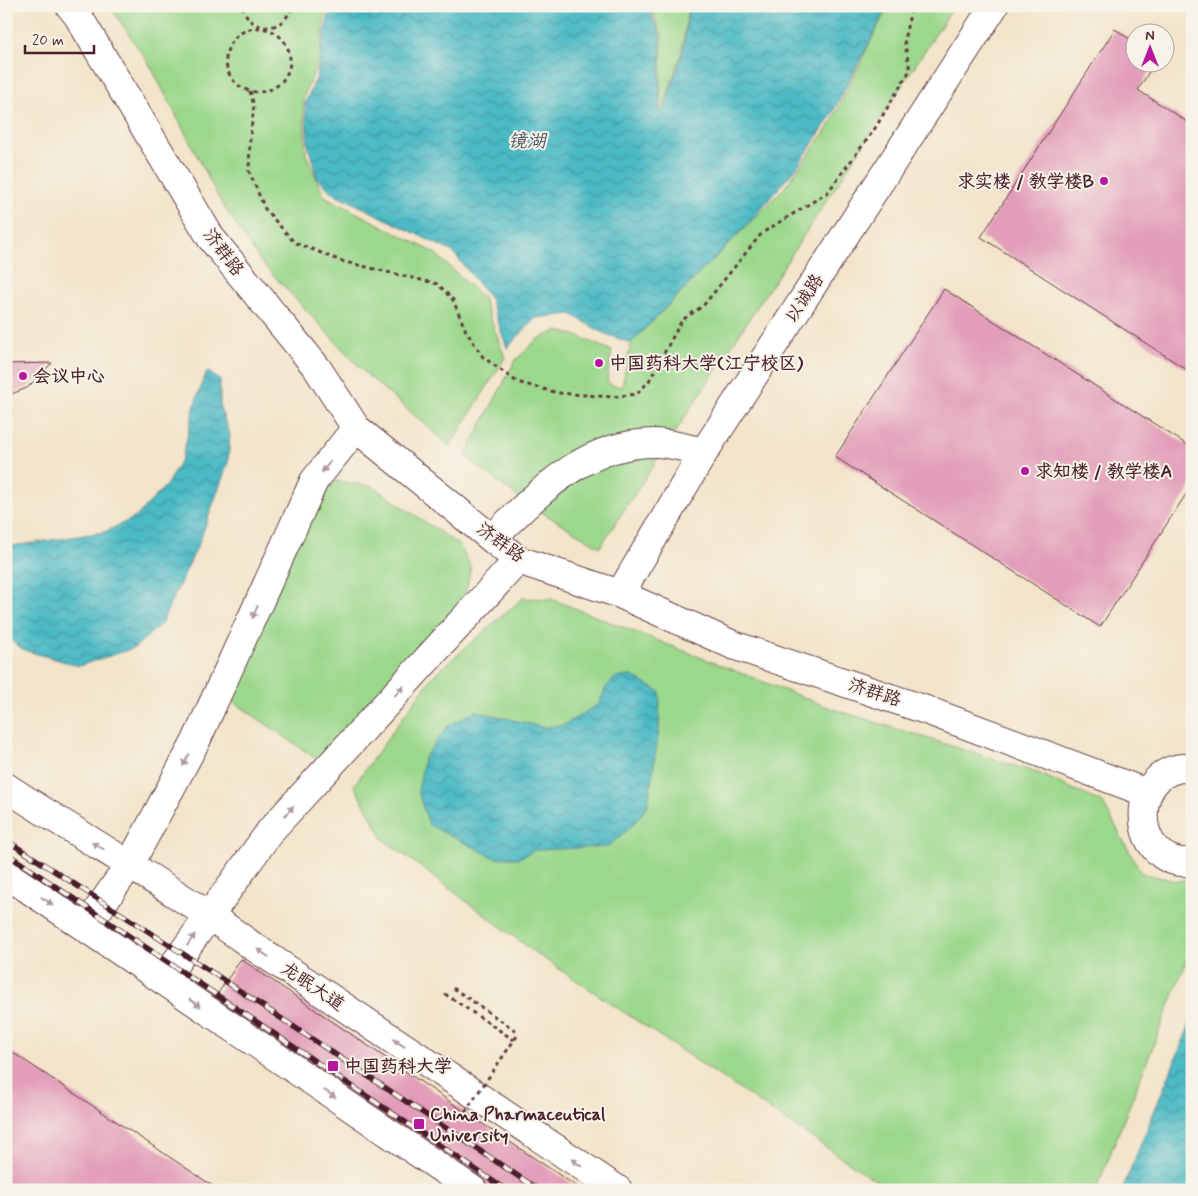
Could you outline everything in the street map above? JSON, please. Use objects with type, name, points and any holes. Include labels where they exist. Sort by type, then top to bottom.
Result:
[{"type":"street","name":"济群路","points":[[70,6],[78,16],[211,238],[317,368],[356,428],[518,560],[620,594],[732,645],[926,710],[1147,793]]},
{"type":"street","name":"以诚路","points":[[620,594],[704,452],[994,6]]},
{"type":"street","points":[[86,926],[130,864],[196,741],[314,481],[356,428]]},
{"type":"street","points":[[492,538],[541,491],[571,467],[602,453],[625,446],[656,443],[704,452]]},
{"type":"street","points":[[163,980],[271,830],[518,560]]},
{"type":"street","points":[[1192,768],[1170,772],[1157,781],[1147,793],[1143,808],[1143,824],[1148,838],[1158,851],[1172,859],[1192,862]]},
{"type":"street","name":"龙眠大道","points":[[6,787],[81,836],[130,864],[209,914],[254,947],[618,1190]]},
{"type":"street","points":[[6,874],[86,926],[473,1190]]},
{"type":"path","points":[[243,6],[248,19],[262,28],[280,37],[286,46],[289,66],[286,75],[279,83],[260,91],[250,91],[232,79],[227,70],[228,48],[241,32],[262,28],[270,28],[284,21],[292,6]]},
{"type":"path","points":[[250,91],[254,106],[250,138],[249,171],[265,209],[294,242],[341,261],[438,284],[453,300],[466,331],[483,357],[518,382],[558,393],[621,396],[637,394],[649,381],[682,320],[703,306],[762,233],[827,193],[874,130],[910,70],[904,40],[912,6]]},
{"type":"path","points":[[453,988],[519,1033],[465,1112]]},
{"type":"path","points":[[445,994],[514,1040]]},
{"type":"green space","points":[[110,6],[326,6],[320,58],[303,98],[306,154],[324,196],[435,253],[483,298],[505,358],[450,446],[365,373],[261,262],[222,204],[151,67]]},
{"type":"green space","points":[[653,6],[688,6],[682,51],[663,108],[660,110],[662,36],[652,10]]},
{"type":"green space","points":[[886,6],[954,6],[600,547],[523,501],[465,456],[515,361],[536,340],[557,331],[575,335],[612,351],[607,380],[611,385],[622,387],[631,343],[785,187],[830,125],[887,8]]},
{"type":"green space","points":[[336,481],[372,486],[459,545],[471,567],[465,596],[318,760],[228,698],[313,507]]},
{"type":"green space","points":[[523,598],[551,599],[833,709],[1038,773],[1103,803],[1141,873],[1175,881],[1192,880],[1192,948],[1096,1190],[890,1190],[537,954],[383,839],[354,785],[433,676]]},
{"type":"water","name":"镜湖","points":[[330,6],[652,6],[650,11],[661,36],[659,112],[664,110],[683,51],[689,6],[886,6],[887,8],[831,116],[797,167],[746,226],[631,343],[603,333],[571,314],[536,318],[507,348],[490,299],[453,252],[333,193],[317,178],[308,145],[305,103],[316,79]]},
{"type":"water","points":[[207,371],[220,380],[220,408],[230,434],[228,463],[199,543],[161,624],[134,648],[79,666],[24,650],[6,637],[6,547],[104,532],[136,517],[167,484],[182,458],[196,400]]},
{"type":"water","points":[[632,676],[660,692],[659,729],[648,805],[630,828],[607,847],[535,850],[519,858],[495,858],[429,825],[418,792],[424,758],[448,726],[476,711],[542,727],[564,725],[599,704],[606,687],[616,677]]},
{"type":"water","points":[[1192,1019],[1192,1182],[1188,1190],[1122,1190]]},
{"type":"building","name":"求实楼 / 教学楼B","points":[[1115,29],[1126,36],[1126,72],[1149,72],[1138,90],[1192,125],[1192,373],[981,237]]},
{"type":"building","name":"求知楼 / 教学楼A","points":[[944,289],[1192,448],[1192,485],[1100,627],[835,457]]},
{"type":"building","name":"会议中心","points":[[52,363],[27,388],[6,396],[6,364]]},
{"type":"building","name":"中国药科大学","points":[[241,959],[582,1190],[455,1190],[200,1020]]},
{"type":"building","points":[[6,1048],[219,1190],[6,1190]]},
{"type":"railway","points":[[6,840],[213,973],[539,1190]]},
{"type":"railway","points":[[6,853],[506,1190]]},
{"type":"place","name":"求实楼 / 教学楼B","points":[[1104,181]]},
{"type":"place","name":"中国药科大学(江宁校区)","points":[[599,363]]},
{"type":"place","name":"会议中心","points":[[23,376]]},
{"type":"place","name":"求知楼 / 教学楼A","points":[[1025,471]]},
{"type":"place","name":"中国药科大学","points":[[333,1066]]},
{"type":"place","name":"China Pharmaceutical University","points":[[419,1124]]}]
